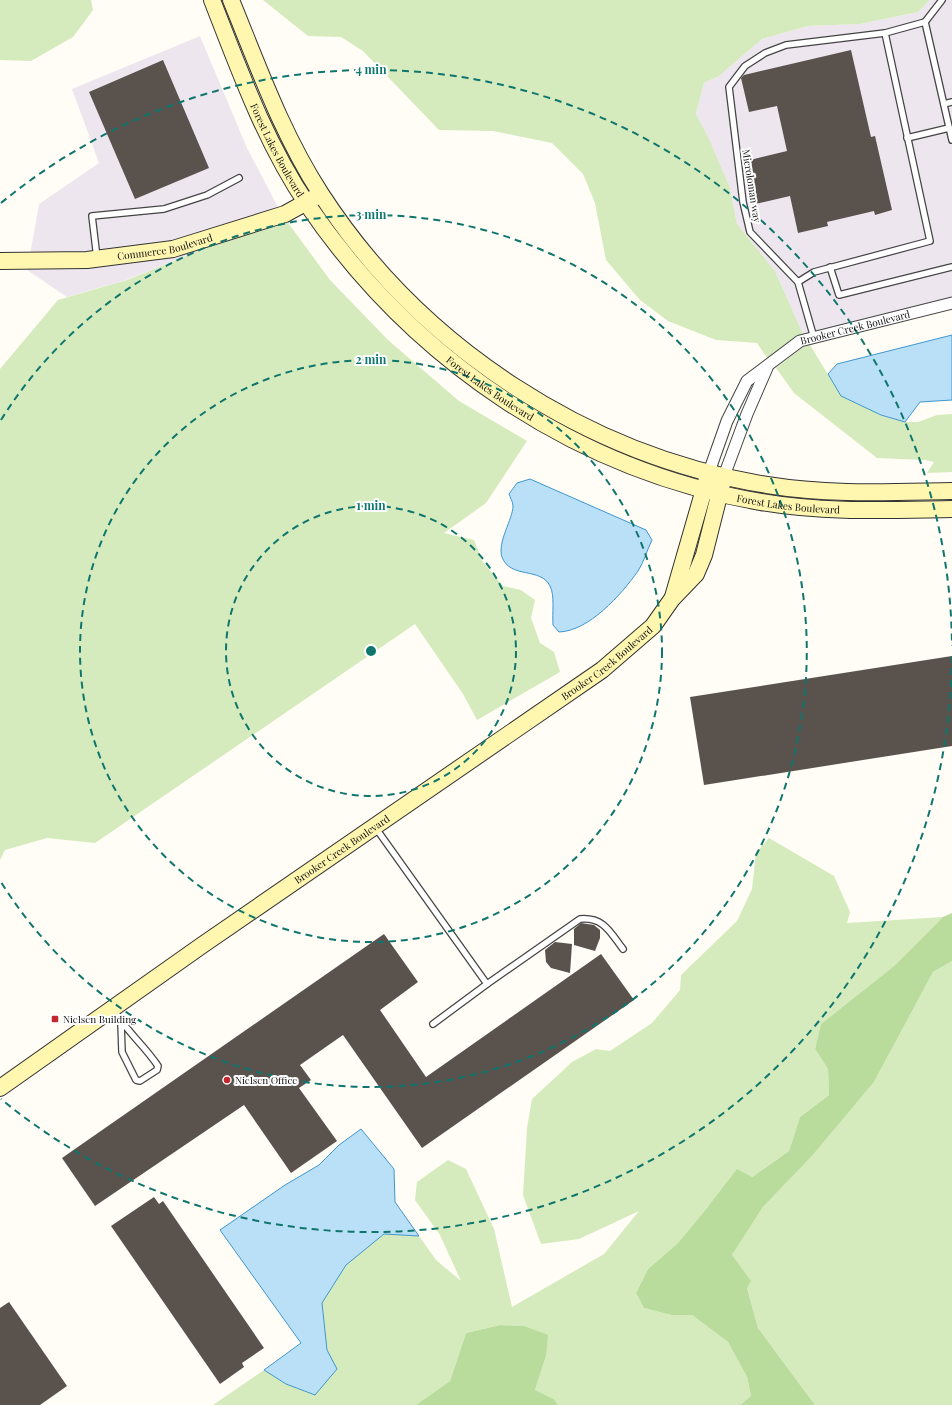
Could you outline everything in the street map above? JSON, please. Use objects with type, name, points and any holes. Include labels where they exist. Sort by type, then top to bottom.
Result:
[{"type":"main road","name":"Forest Lakes Boulevard","points":[[212,0],[254,106],[269,137],[306,203],[342,252],[375,291],[410,326],[468,376],[508,404],[550,428],[586,446],[663,477],[711,492],[762,503],[821,509],[879,511],[952,509]]},
{"type":"main road","name":"Forest Lakes Boulevard","points":[[231,0],[271,100],[286,131],[321,194],[355,242],[424,316],[478,361],[517,389],[559,414],[591,430],[669,462],[767,486],[820,492],[952,491]]},
{"type":"main road","name":"Commerce Boulevard","points":[[0,261],[97,258],[173,249],[285,214],[321,194]]},
{"type":"main road","name":"Brooker Creek Boulevard","points":[[0,1088],[112,1008],[602,670],[653,626],[672,599],[680,567],[695,525],[711,492],[716,474]]},
{"type":"street","name":"Brooker Creek Boulevard","points":[[716,474],[727,420],[747,381],[767,368],[800,341],[952,303]]},
{"type":"street","name":"Brooker Creek Boulevard","points":[[716,474],[747,414],[767,368]]},
{"type":"lane","points":[[798,282],[814,272],[830,267],[930,241],[885,33],[925,22],[942,0]]},
{"type":"lane","points":[[925,22],[952,140]]},
{"type":"lane","name":"Microloman way","points":[[814,338],[798,282],[750,232],[743,202],[729,87],[746,66],[765,52],[786,45],[885,33]]},
{"type":"lane","points":[[944,104],[952,102]]},
{"type":"lane","points":[[907,138],[949,128]]},
{"type":"lane","points":[[97,258],[92,216],[164,209],[207,195],[239,178]]},
{"type":"lane","points":[[830,267],[839,295],[952,267]]},
{"type":"lane","points":[[375,826],[487,984]]},
{"type":"lane","points":[[433,1024],[580,919],[591,918],[603,923],[623,949]]},
{"type":"lane","points":[[112,1008],[121,1023],[152,1057],[158,1066],[157,1070],[140,1081],[136,1080],[122,1052],[121,1023]]},
{"type":"shaded area","points":[[930,0],[952,0],[952,297],[803,334],[775,271],[737,224],[730,188],[696,114],[704,83],[719,76],[762,39],[808,26],[860,24],[918,12]]},
{"type":"shaded area","points":[[200,36],[247,148],[279,209],[172,242],[87,253],[30,255],[39,204],[99,163],[72,89]]},
{"type":"shaded area","points":[[240,234],[126,280],[67,297],[27,270],[27,268]]},
{"type":"green space","points":[[0,0],[91,0],[93,10],[73,37],[31,61],[0,60]]},
{"type":"green space","points":[[263,0],[930,0],[918,12],[860,24],[808,26],[762,39],[719,76],[704,83],[696,114],[709,139],[730,188],[737,224],[775,271],[803,334],[796,336],[768,359],[757,343],[716,340],[668,321],[640,300],[606,260],[595,203],[583,174],[552,143],[493,131],[439,130],[363,51],[341,37],[308,36]]},
{"type":"green space","points":[[286,220],[330,280],[388,340],[459,401],[527,441],[486,503],[444,533],[474,540],[483,562],[503,586],[521,590],[535,600],[531,618],[540,643],[554,652],[560,672],[477,720],[463,694],[415,624],[95,843],[47,838],[5,850],[0,860],[0,369],[58,300],[127,280],[240,234]]},
{"type":"green space","points":[[810,345],[841,396],[905,422],[918,422],[937,415],[952,414],[952,472],[927,473],[934,462],[925,460],[877,458],[794,393],[776,368],[803,347]]},
{"type":"green space","points":[[769,838],[834,876],[850,912],[847,923],[943,917],[894,966],[821,1024],[815,1049],[828,1069],[829,1095],[800,1117],[789,1151],[707,1208],[678,1243],[648,1269],[636,1293],[644,1308],[671,1315],[692,1315],[728,1342],[747,1377],[751,1396],[740,1405],[558,1405],[554,1399],[535,1390],[546,1356],[524,1326],[500,1325],[466,1333],[450,1381],[416,1405],[213,1405],[264,1370],[286,1384],[337,1369],[327,1350],[321,1303],[346,1265],[384,1234],[419,1236],[436,1260],[461,1281],[440,1235],[415,1200],[417,1182],[448,1160],[466,1169],[494,1229],[512,1307],[604,1254],[639,1211],[579,1239],[541,1244],[523,1195],[527,1128],[532,1099],[572,1062],[596,1049],[610,1051],[652,1023],[680,990],[681,975],[737,921],[752,889],[756,853]]},
{"type":"green space","points":[[952,913],[952,961],[933,972],[874,1082],[812,1156],[763,1207],[732,1255],[751,1281],[747,1288],[758,1328],[815,1405],[740,1405],[751,1396],[747,1377],[728,1342],[692,1315],[671,1315],[644,1308],[636,1293],[648,1269],[678,1243],[737,1169],[752,1177],[789,1151],[800,1117],[829,1095],[828,1069],[815,1049],[821,1024],[894,966],[943,917]]},
{"type":"green space","points":[[952,961],[952,1405],[815,1405],[758,1328],[747,1288],[732,1255],[763,1207],[812,1156],[874,1082],[933,972]]},
{"type":"green space","points":[[500,1325],[524,1326],[548,1335],[546,1356],[535,1390],[554,1399],[558,1405],[416,1405],[450,1381],[466,1333]]},
{"type":"water","points":[[952,335],[952,400],[920,402],[905,422],[881,415],[841,396],[828,374],[837,364]]},
{"type":"water","points":[[530,479],[646,530],[652,540],[644,560],[623,591],[593,619],[570,630],[559,632],[553,625],[552,590],[546,580],[533,574],[518,571],[512,568],[506,564],[502,557],[501,551],[503,538],[511,517],[513,506],[509,494],[517,483]]},
{"type":"water","points":[[361,1129],[394,1169],[395,1202],[419,1236],[384,1234],[346,1265],[322,1303],[327,1350],[337,1369],[315,1395],[286,1384],[264,1370],[301,1343],[220,1230],[285,1185],[319,1165],[339,1145]]},
{"type":"building","points":[[851,50],[871,137],[875,136],[892,210],[875,215],[874,211],[827,222],[828,226],[798,233],[790,196],[751,205],[742,162],[787,151],[777,106],[749,112],[741,78],[744,75]]},
{"type":"building","points":[[163,60],[209,168],[135,199],[89,92]]},
{"type":"building","points":[[952,656],[952,746],[704,785],[690,697]]},
{"type":"building","points":[[581,923],[594,925],[600,930],[600,938],[595,951],[574,945],[574,929]]},
{"type":"building","points":[[384,934],[418,982],[380,1010],[426,1077],[601,954],[634,1000],[422,1148],[343,1035],[300,1065],[311,1080],[299,1088],[337,1141],[291,1173],[244,1105],[95,1206],[62,1158]]},
{"type":"building","points":[[555,942],[572,944],[570,973],[551,968],[546,962],[545,950]]},
{"type":"building","points":[[154,1197],[159,1204],[163,1201],[264,1348],[242,1363],[244,1367],[220,1384],[111,1226]]},
{"type":"building","points":[[9,1302],[67,1386],[40,1405],[0,1405],[0,1308]]},
{"type":"place","name":"Nielsen Building","points":[[55,1019]]},
{"type":"place","name":"Nielsen Office","points":[[227,1080]]}]
